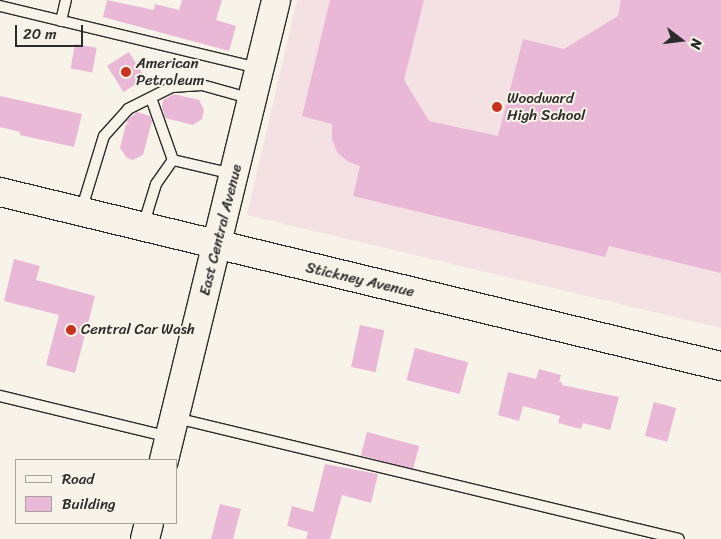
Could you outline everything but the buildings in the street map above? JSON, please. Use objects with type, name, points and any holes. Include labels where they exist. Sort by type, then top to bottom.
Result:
[{"type":"street","name":"East Central Avenue","points":[[170,438],[276,0]]},
{"type":"street","name":"Stickney Avenue","points":[[0,192],[721,366]]},
{"type":"street","points":[[145,539],[149,524]]},
{"type":"lane","points":[[61,21],[66,0]]},
{"type":"lane","points":[[0,6],[260,68]]},
{"type":"lane","points":[[80,212],[104,136],[128,109],[172,87],[202,85],[252,99]]},
{"type":"lane","points":[[151,98],[173,160]]},
{"type":"lane","points":[[173,160],[234,174]]},
{"type":"lane","points":[[143,227],[156,184],[173,160]]},
{"type":"lane","points":[[0,396],[170,438],[679,539]]},
{"type":"shaded area","name":"Woodward High School","points":[[297,0],[721,0],[721,328],[247,215]]},
{"type":"place","name":"American Petroleum","points":[[126,72]]},
{"type":"place","name":"Woodward High School","points":[[497,107]]},
{"type":"place","name":"Central Car Wash","points":[[71,330]]}]
